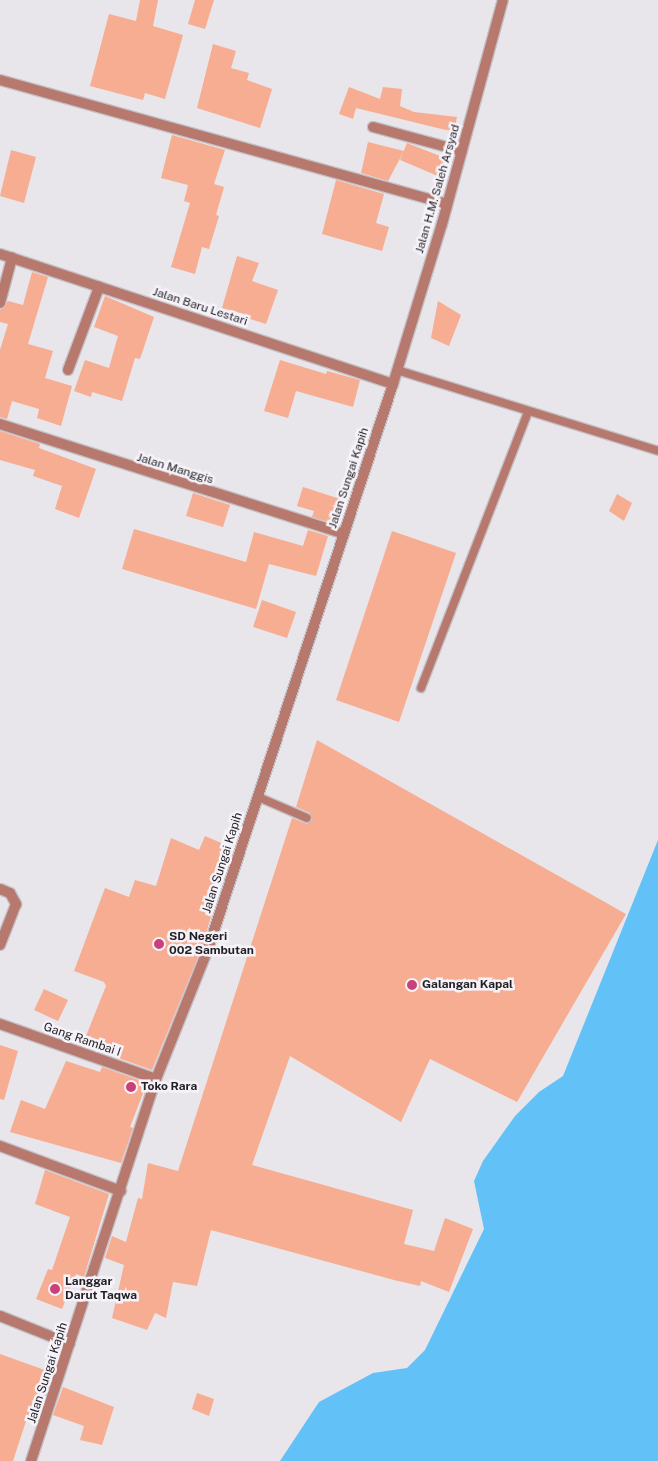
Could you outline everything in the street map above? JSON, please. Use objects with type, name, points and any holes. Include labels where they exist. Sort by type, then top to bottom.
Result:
[{"type":"street","name":"Jalan H.M. Saleh Arsyad","points":[[393,384],[447,204],[503,0]]},
{"type":"street","points":[[0,80],[447,204]]},
{"type":"street","points":[[373,127],[462,151]]},
{"type":"street","name":"Jalan Baru Lestari","points":[[0,254],[393,384]]},
{"type":"street","points":[[0,302],[12,258]]},
{"type":"street","points":[[68,370],[99,287]]},
{"type":"street","name":"Jalan Sungai Kapih","points":[[31,1461],[122,1191],[156,1079],[208,949],[393,384]]},
{"type":"street","name":"Jalan Manggis","points":[[0,424],[344,534]]},
{"type":"street","points":[[0,889],[10,893],[16,904],[0,945]]},
{"type":"street","name":"Gang Rambai I","points":[[0,1024],[156,1079]]},
{"type":"street","points":[[0,1146],[122,1191]]},
{"type":"street","points":[[0,1316],[70,1344]]},
{"type":"lane","points":[[397,370],[658,451]]},
{"type":"lane","points":[[421,688],[528,412]]},
{"type":"lane","points":[[258,796],[307,818]]},
{"type":"water","points":[[658,840],[658,1461],[280,1461],[319,1402],[373,1373],[407,1368],[425,1350],[484,1229],[474,1181],[483,1161],[515,1116],[539,1092],[563,1076]]},
{"type":"building","points":[[140,0],[158,0],[153,26],[183,35],[165,99],[145,93],[143,100],[90,86],[109,14],[136,21]]},
{"type":"building","points":[[195,0],[214,0],[205,29],[188,24]]},
{"type":"building","points":[[213,44],[236,51],[231,68],[249,73],[247,80],[272,89],[260,128],[197,108]]},
{"type":"building","points":[[349,87],[380,99],[383,87],[402,89],[400,106],[414,112],[457,117],[454,132],[356,108],[353,119],[339,114]]},
{"type":"building","points":[[172,135],[225,150],[214,184],[224,187],[216,215],[219,216],[209,249],[202,247],[195,274],[171,267],[190,203],[184,201],[188,185],[161,178]]},
{"type":"building","points":[[368,142],[404,151],[388,181],[361,173]]},
{"type":"building","points":[[407,143],[445,158],[438,176],[400,160]]},
{"type":"building","points":[[11,150],[36,157],[24,203],[0,196]]},
{"type":"building","points":[[336,180],[384,194],[376,223],[389,227],[382,251],[322,234]]},
{"type":"building","points":[[237,256],[259,263],[252,281],[278,290],[266,324],[247,318],[248,315],[222,308]]},
{"type":"building","points":[[32,272],[48,277],[28,344],[53,351],[45,378],[72,386],[61,426],[37,418],[39,409],[12,401],[7,419],[0,417],[0,350],[8,324],[0,322],[0,310],[8,301],[23,305]]},
{"type":"building","points":[[105,296],[154,317],[140,359],[135,358],[122,401],[92,392],[91,397],[74,391],[85,360],[109,368],[118,336],[94,327]]},
{"type":"building","points":[[438,301],[461,315],[449,346],[431,338]]},
{"type":"building","points":[[280,360],[326,374],[327,371],[360,380],[353,407],[296,391],[288,418],[264,411]]},
{"type":"building","points":[[0,431],[40,444],[39,448],[96,469],[79,518],[55,509],[62,486],[33,476],[35,470],[0,460]]},
{"type":"building","points":[[303,487],[340,499],[332,523],[312,517],[314,511],[297,506]]},
{"type":"building","points":[[193,493],[230,505],[223,527],[186,516]]},
{"type":"building","points":[[617,494],[632,503],[624,521],[609,511]]},
{"type":"building","points":[[134,529],[246,562],[254,532],[303,546],[308,530],[328,536],[316,576],[269,564],[256,609],[122,569]]},
{"type":"building","points":[[392,531],[456,553],[399,722],[336,700]]},
{"type":"building","points":[[262,600],[296,612],[287,638],[253,627]]},
{"type":"building","name":"Galangan Kapal","points":[[317,740],[626,914],[517,1102],[430,1059],[401,1122],[290,1056],[252,1165],[413,1210],[404,1244],[434,1251],[445,1218],[473,1229],[449,1292],[421,1281],[420,1286],[394,1280],[211,1230],[197,1286],[173,1282],[166,1318],[155,1313],[147,1330],[112,1318],[124,1265],[105,1258],[112,1236],[126,1242],[138,1198],[142,1199],[148,1163],[178,1171],[292,818],[307,824],[312,820],[310,813],[296,807]]},
{"type":"building","points":[[205,836],[233,848],[210,902],[215,903],[202,947],[152,1070],[107,1054],[110,1046],[86,1036],[106,986],[104,982],[74,971],[105,888],[129,897],[135,880],[156,886],[171,838],[199,850]]},
{"type":"building","points":[[44,989],[68,1000],[58,1021],[34,1010]]},
{"type":"building","points":[[0,1045],[18,1051],[4,1100],[0,1099]]},
{"type":"building","points":[[66,1061],[100,1072],[102,1067],[147,1083],[130,1127],[133,1128],[121,1163],[10,1132],[21,1100],[45,1109]]},
{"type":"building","points":[[45,1170],[109,1194],[84,1277],[76,1274],[62,1309],[36,1299],[48,1269],[52,1270],[70,1217],[35,1204]]},
{"type":"building","points":[[0,1354],[53,1373],[37,1421],[27,1418],[13,1461],[0,1461]]},
{"type":"building","points":[[63,1387],[114,1407],[102,1445],[80,1440],[84,1426],[53,1415]]},
{"type":"building","points":[[197,1393],[214,1399],[209,1416],[192,1409]]},
{"type":"place","name":"SD Negeri 002 Sambutan","points":[[159,944]]},
{"type":"place","name":"Galangan Kapal","points":[[412,985]]},
{"type":"place","name":"Toko Rara","points":[[131,1087]]},
{"type":"place","name":"Langgar Darut Taqwa","points":[[55,1289]]}]
